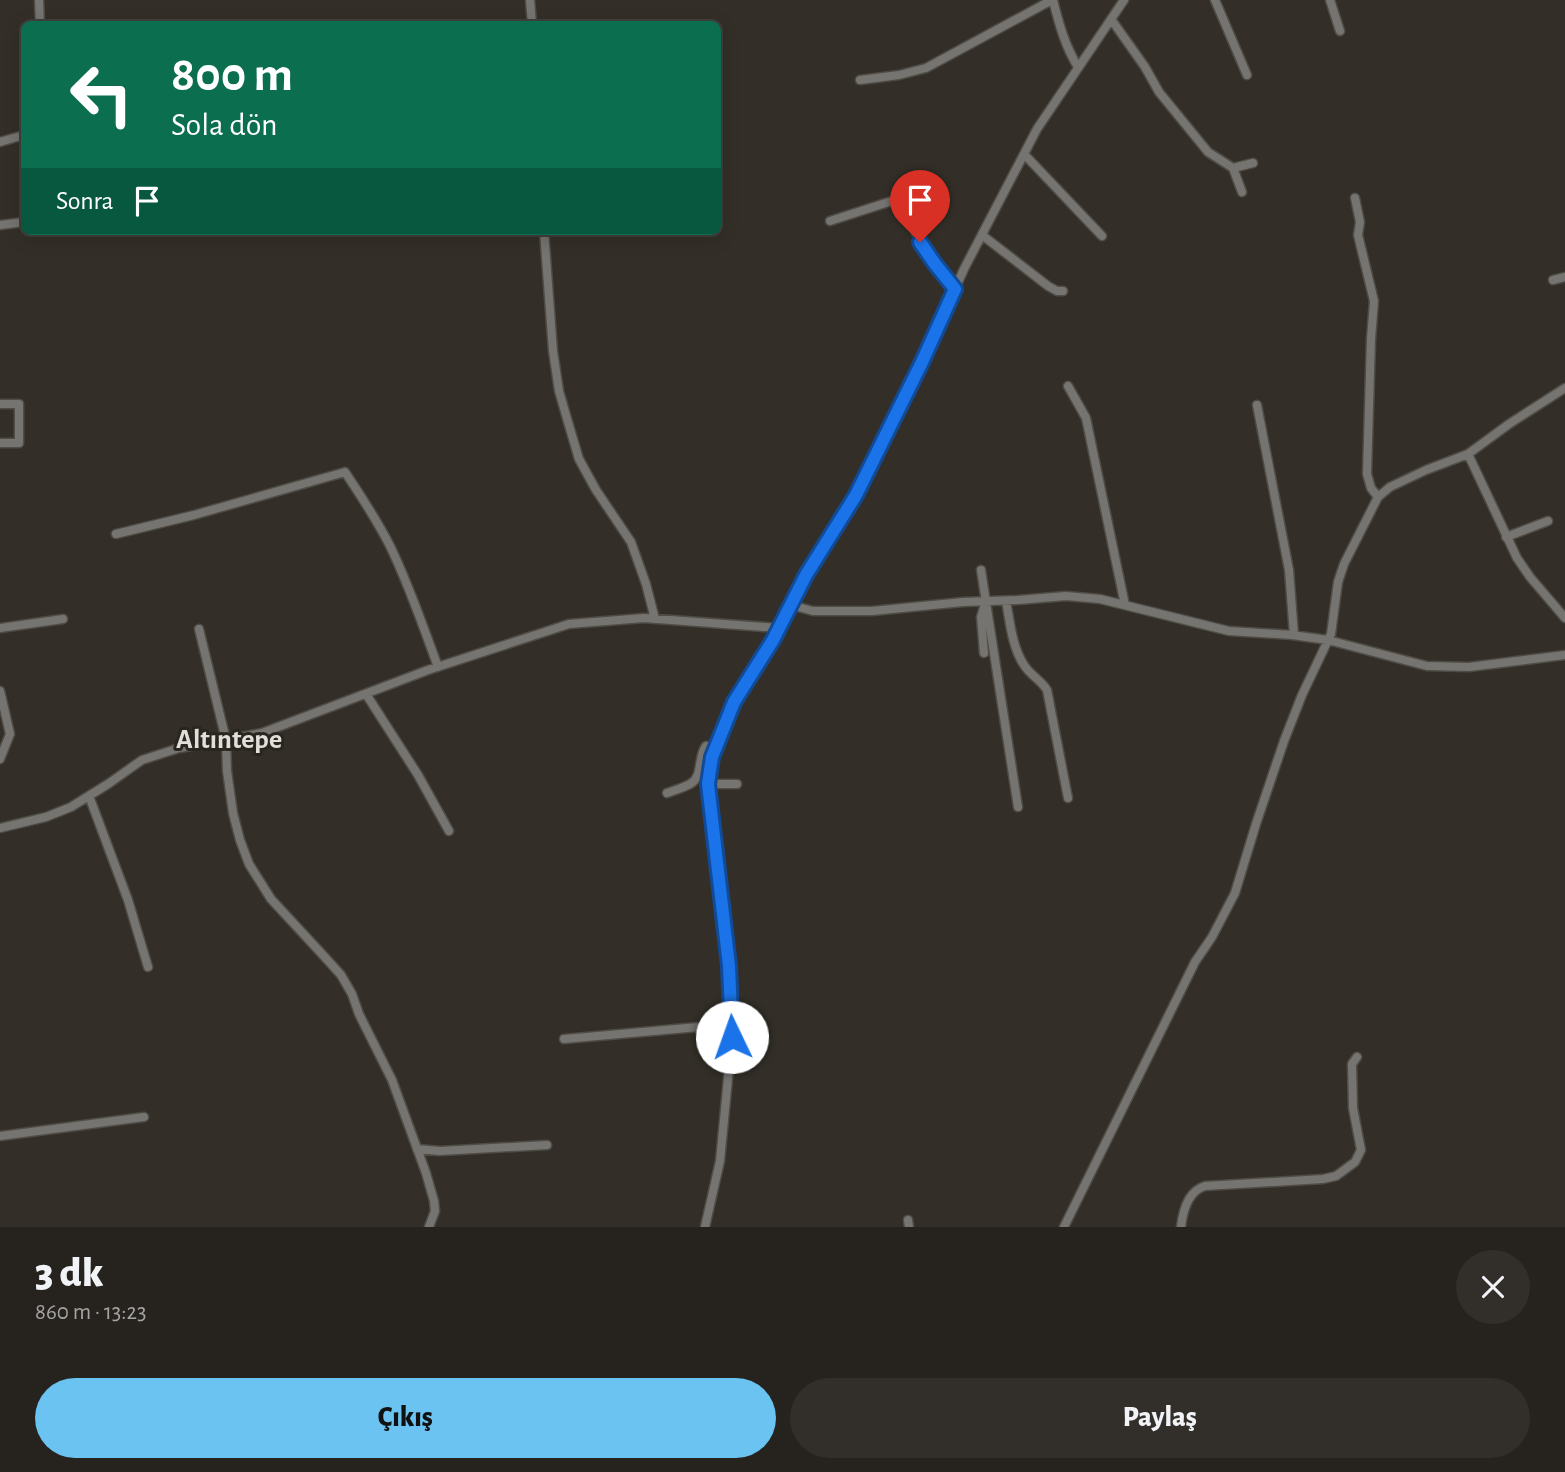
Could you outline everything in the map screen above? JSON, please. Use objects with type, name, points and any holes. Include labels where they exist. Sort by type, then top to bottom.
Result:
[{"type":"street","points":[[39,0],[40,21]]},
{"type":"street","points":[[530,0],[532,21]]},
{"type":"street","points":[[860,80],[926,68],[1052,0],[1061,33],[1079,67]]},
{"type":"street","points":[[705,1227],[720,1161],[732,1037],[729,966],[708,784],[712,757],[734,702],[779,628],[806,575],[856,495],[955,289],[1037,129],[1124,0]]},
{"type":"street","points":[[1215,0],[1247,75]]},
{"type":"street","points":[[1330,0],[1340,31]]},
{"type":"street","points":[[1111,19],[1145,66],[1159,92],[1208,152],[1233,168],[1242,192]]},
{"type":"street","points":[[0,142],[21,136]]},
{"type":"street","points":[[1024,154],[1102,236]]},
{"type":"street","points":[[1233,168],[1253,163]]},
{"type":"street","points":[[830,221],[901,198],[920,242],[955,289]]},
{"type":"street","points":[[1355,198],[1360,222],[1358,235],[1374,302],[1367,474],[1371,488],[1378,497]]},
{"type":"street","points":[[0,225],[21,222]]},
{"type":"street","points":[[544,235],[553,351],[559,391],[579,458],[596,490],[631,542],[655,619]]},
{"type":"street","points":[[982,235],[1048,286],[1057,291],[1063,290]]},
{"type":"street","points":[[1553,280],[1565,277]]},
{"type":"street","points":[[1068,386],[1086,418],[1125,605]]},
{"type":"street","points":[[1064,1227],[1195,962],[1212,937],[1235,893],[1284,741],[1331,634],[1343,564],[1378,497],[1390,487],[1468,454],[1565,388]]},
{"type":"street","points":[[0,404],[19,404],[19,443],[0,443]]},
{"type":"street","points":[[1257,405],[1289,570],[1294,635]]},
{"type":"street","points":[[1468,454],[1517,558],[1565,618]]},
{"type":"street","points":[[116,534],[345,472],[389,545],[414,601],[438,667]]},
{"type":"street","points":[[1506,537],[1548,521]]},
{"type":"street","points":[[981,570],[1018,807]]},
{"type":"street","points":[[791,605],[813,611],[872,611],[1066,596],[1100,599],[1229,631],[1328,640],[1427,666],[1469,667],[1565,655]]},
{"type":"street","points":[[984,653],[981,617],[986,601]]},
{"type":"street","points":[[1006,601],[1017,655],[1047,690],[1068,798]]},
{"type":"street","points":[[0,828],[46,817],[72,807],[142,761],[179,748],[262,733],[438,667],[569,624],[644,618],[779,628]]},
{"type":"street","points":[[0,628],[63,619]]},
{"type":"street","points":[[199,629],[226,740],[233,813],[249,864],[271,899],[341,975],[352,994],[392,1080],[417,1149],[434,1201],[435,1211],[429,1227]]},
{"type":"street","points":[[0,691],[10,734],[0,759]]},
{"type":"street","points":[[366,694],[418,775],[449,831]]},
{"type":"street","points":[[667,793],[693,783],[698,776],[701,752],[706,746],[716,747]]},
{"type":"street","points":[[708,784],[737,784]]},
{"type":"street","points":[[89,796],[128,900],[148,967]]},
{"type":"street","points":[[564,1039],[732,1024]]},
{"type":"street","points":[[1181,1227],[1190,1197],[1196,1189],[1205,1186],[1323,1179],[1336,1176],[1355,1163],[1361,1150],[1353,1108],[1352,1064],[1357,1057]]},
{"type":"street","points":[[0,1136],[144,1117]]},
{"type":"street","points":[[417,1149],[440,1151],[547,1145]]},
{"type":"district","name":"Altıntepe","points":[[229,740]]},
{"type":"route","points":[[732,1037],[729,966],[708,784],[712,757],[734,702],[773,640],[806,575],[856,495],[955,289],[920,242]]}]
